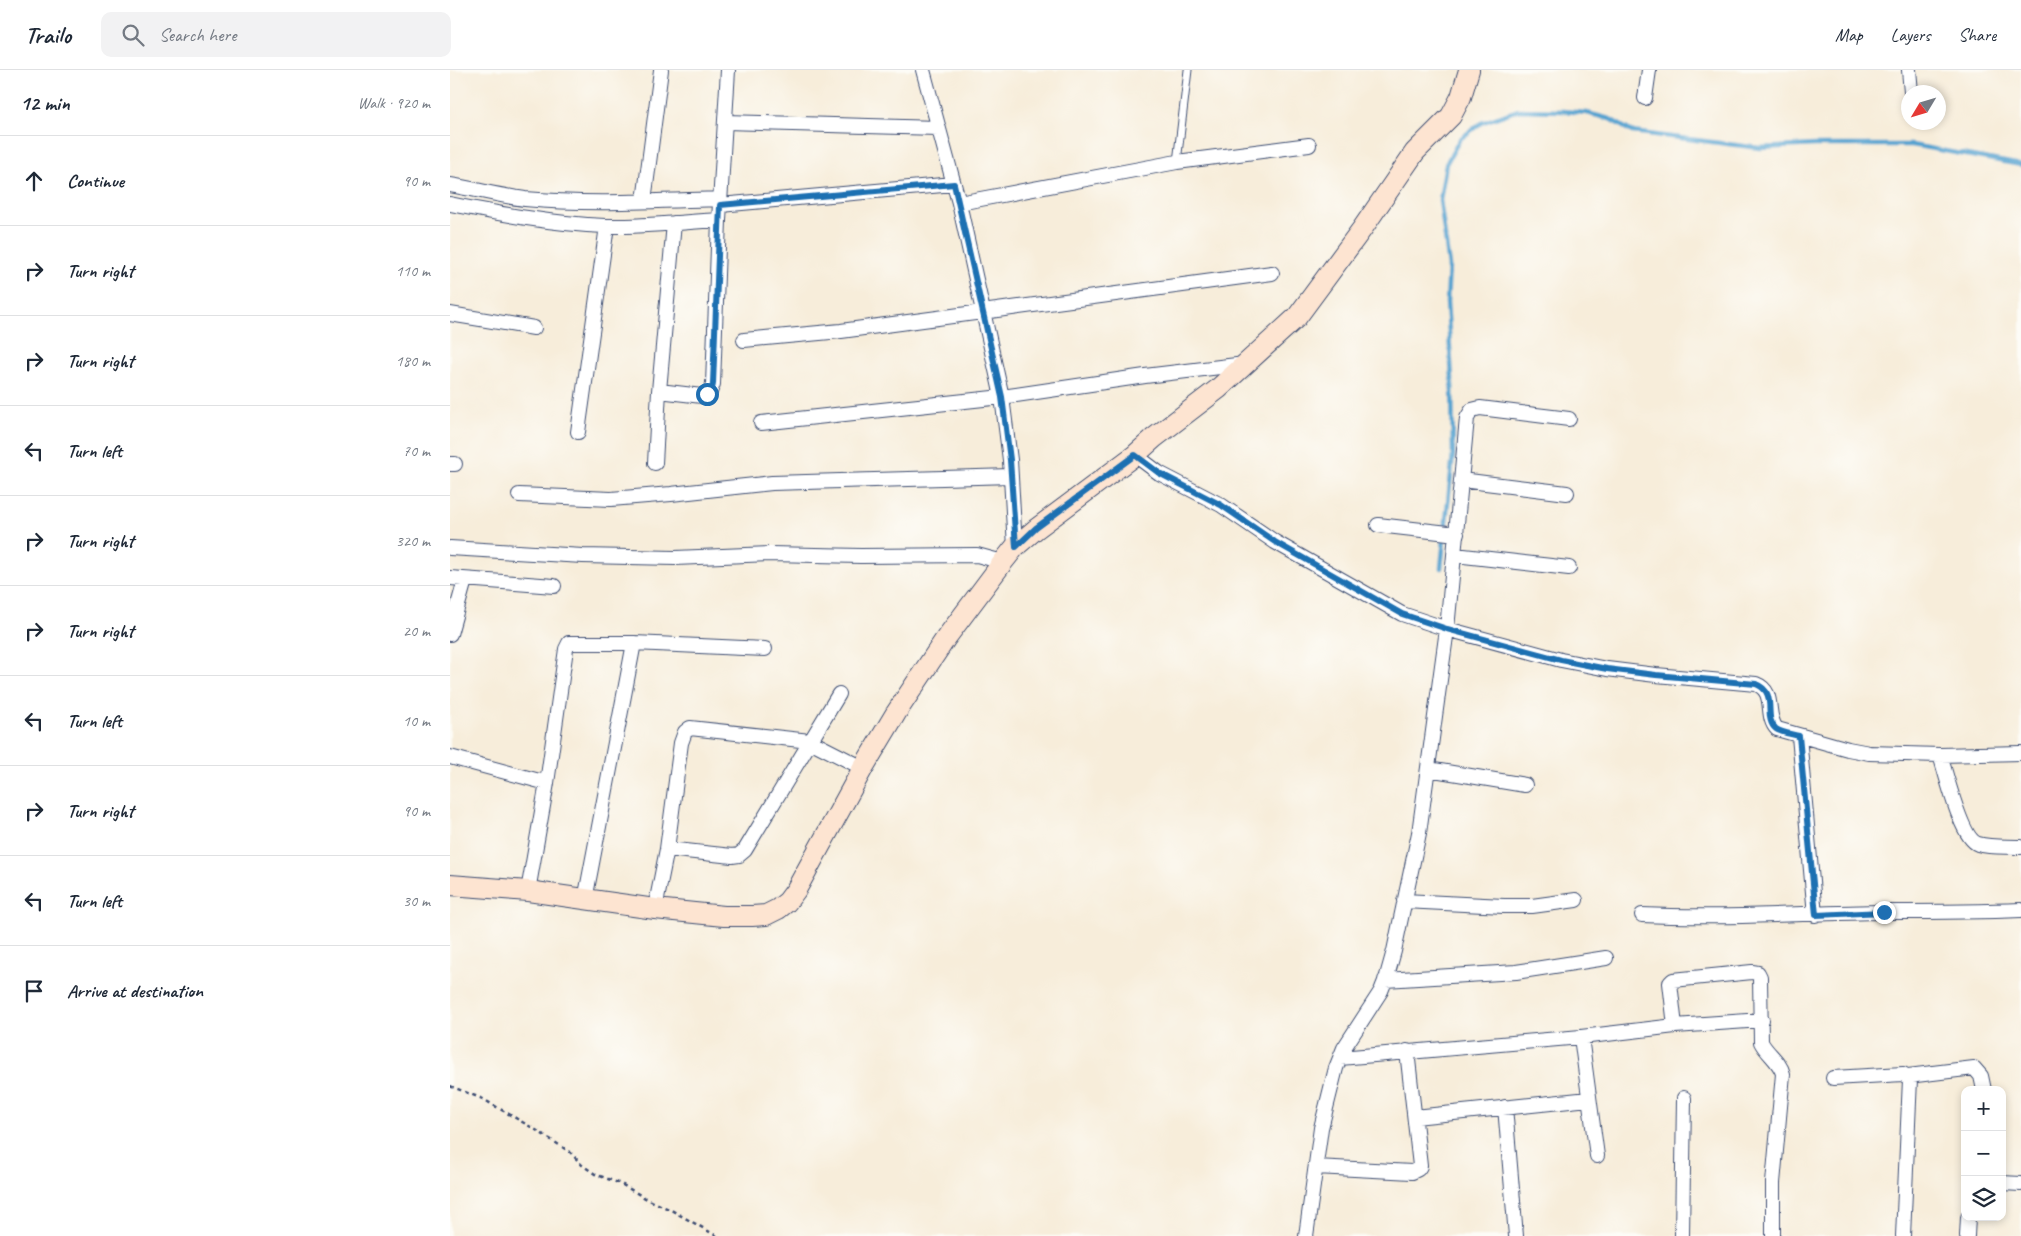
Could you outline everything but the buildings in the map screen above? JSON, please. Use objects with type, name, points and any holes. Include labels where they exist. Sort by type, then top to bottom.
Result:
[{"type":"street","points":[[644,201],[661,70]]},
{"type":"street","points":[[659,391],[702,396],[712,389],[728,70]]},
{"type":"street","points":[[923,70],[959,203],[1002,397],[1011,476],[1009,554]]},
{"type":"street","points":[[450,885],[528,891],[655,909],[724,916],[766,915],[787,902],[796,890],[863,768],[927,665],[1009,554],[1036,528],[1135,455],[1245,364],[1297,317],[1362,229],[1406,163],[1451,116],[1461,97],[1469,70]]},
{"type":"street","points":[[1646,98],[1649,70]]},
{"type":"street","points":[[1909,70],[1910,85]]},
{"type":"street","points":[[725,122],[938,128]]},
{"type":"street","points":[[959,203],[1177,162],[1309,145]]},
{"type":"street","points":[[450,185],[522,199],[588,202],[720,202],[954,184]]},
{"type":"street","points":[[450,204],[519,217],[607,226],[719,220]]},
{"type":"street","points":[[655,463],[659,391],[674,223]]},
{"type":"street","points":[[578,432],[607,226]]},
{"type":"street","points":[[744,340],[841,331],[1272,273]]},
{"type":"street","points":[[450,314],[534,328]]},
{"type":"street","points":[[762,423],[1002,397],[1145,376],[1245,364]]},
{"type":"street","points":[[1306,1236],[1327,1100],[1340,1058],[1355,1029],[1381,991],[1385,980],[1394,951],[1418,834],[1447,629],[1455,556],[1449,533],[1461,480],[1467,418],[1474,409],[1480,408],[1569,419]]},
{"type":"street","points":[[1135,455],[1159,473],[1221,505],[1275,542],[1402,614],[1447,629],[1561,660],[1607,669],[1756,684],[1762,686],[1768,695],[1772,722],[1780,731],[1848,749],[1869,753],[1940,755],[2021,753]]},
{"type":"street","points":[[519,495],[611,498],[671,494],[772,482],[1011,476]]},
{"type":"street","points":[[1461,480],[1567,493]]},
{"type":"street","points":[[1378,525],[1449,533]]},
{"type":"street","points":[[450,548],[583,556],[675,558],[770,554],[977,556],[1009,554]]},
{"type":"street","points":[[1455,556],[1569,568]]},
{"type":"street","points":[[450,578],[554,586]]},
{"type":"street","points":[[450,634],[466,580]]},
{"type":"street","points":[[528,891],[568,645],[573,642],[634,643],[765,649]]},
{"type":"street","points":[[585,900],[634,643]]},
{"type":"street","points":[[667,849],[732,856],[740,855],[745,850],[839,694]]},
{"type":"street","points":[[655,909],[667,849],[681,743],[690,728],[810,741],[863,768]]},
{"type":"street","points":[[1799,736],[1816,915]]},
{"type":"street","points":[[1940,755],[1956,805],[1970,839],[1978,844],[2021,847]]},
{"type":"street","points":[[450,757],[547,783]]},
{"type":"street","points":[[1428,769],[1525,786]]},
{"type":"street","points":[[1404,901],[1532,906],[1576,900]]},
{"type":"street","points":[[1642,915],[1689,917],[1884,912],[1962,913],[2021,910]]},
{"type":"street","points":[[1385,980],[1516,972],[1606,958]]},
{"type":"street","points":[[1675,1026],[1670,983],[1672,980],[1758,973],[1761,979],[1761,1042],[1766,1051],[1782,1068],[1783,1074],[1773,1183],[1773,1236]]},
{"type":"street","points":[[1340,1058],[1581,1037],[1675,1026],[1762,1020]]},
{"type":"street","points":[[1581,1037],[1597,1156]]},
{"type":"street","points":[[1316,1167],[1412,1172],[1416,1171],[1420,1166],[1407,1051]]},
{"type":"street","points":[[1833,1078],[1903,1074],[1908,1076],[1974,1068],[1981,1076],[1983,1086]]},
{"type":"street","points":[[1903,1236],[1910,1083],[1908,1076]]},
{"type":"street","points":[[1682,1236],[1684,1098]]},
{"type":"street","points":[[1414,1117],[1589,1099]]},
{"type":"street","points":[[1504,1107],[1516,1236]]},
{"type":"street","points":[[2006,1183],[2021,1184]]},
{"type":"street","points":[[1967,1236],[1968,1221]]},
{"type":"lane","points":[[1177,162],[1188,70]]},
{"type":"path","points":[[450,1086],[483,1099],[536,1130],[570,1152],[582,1165],[595,1174],[621,1184],[717,1236]]},
{"type":"waterway","points":[[1441,568],[1453,455],[1452,378],[1447,302],[1449,266],[1440,200],[1446,164],[1460,139],[1481,123],[1518,110],[1563,111],[1587,113],[1610,119],[1632,132],[1760,148],[1815,145],[1912,145],[2021,165]]},
{"type":"route","points":[[707,394],[712,389],[713,384],[720,205],[954,184],[1002,397],[1010,460],[1016,547],[1036,528],[1135,455],[1159,473],[1206,496],[1275,542],[1402,614],[1447,629],[1561,660],[1607,669],[1762,686],[1768,695],[1774,726],[1780,731],[1799,736],[1816,915],[1884,912]]}]
